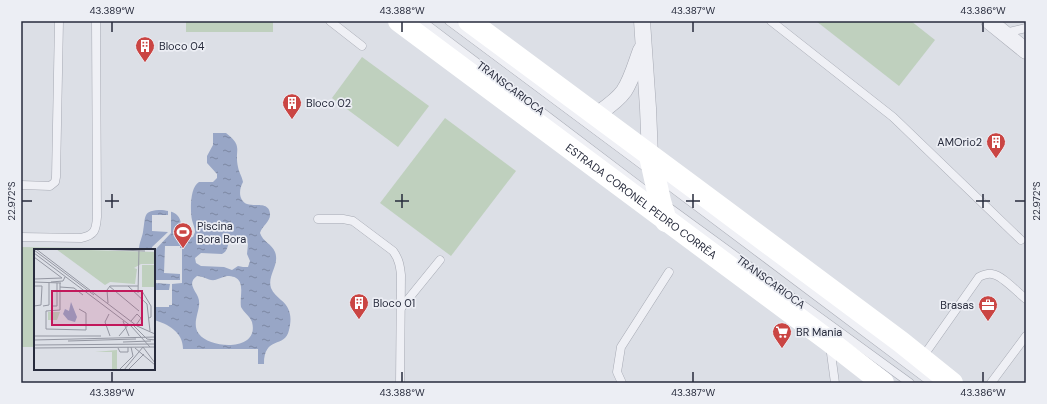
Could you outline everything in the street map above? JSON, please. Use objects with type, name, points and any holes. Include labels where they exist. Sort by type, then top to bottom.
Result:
[{"type":"main road","name":"ESTRADA CORONEL PEDRO CORRÊA","points":[[399,21],[829,341],[883,383]]},
{"type":"main road","points":[[469,21],[596,115],[651,164],[697,190],[921,358],[952,383]]},
{"type":"main road","points":[[651,164],[666,221]]},
{"type":"street","points":[[642,21],[651,164]]},
{"type":"street","points":[[989,21],[1005,27],[1026,51]]},
{"type":"street","points":[[596,115],[607,108],[624,91],[643,45]]},
{"type":"lane","points":[[21,185],[50,186],[55,182],[59,21]]},
{"type":"lane","points":[[21,237],[81,238],[89,236],[94,232],[97,217],[96,21]]},
{"type":"lane","points":[[330,21],[362,46]]},
{"type":"lane","name":"TRANSCARIOCA","points":[[422,21],[660,201],[910,383]]},
{"type":"lane","name":"TRANSCARIOCA","points":[[449,21],[651,164],[932,383]]},
{"type":"lane","points":[[771,21],[893,117],[1021,240]]},
{"type":"lane","points":[[1005,27],[1026,28]]},
{"type":"lane","points":[[318,219],[343,219],[353,221],[394,252],[400,268],[400,383]]},
{"type":"lane","points":[[401,308],[440,260]]},
{"type":"lane","points":[[622,383],[617,372],[621,347],[669,272]]},
{"type":"lane","points":[[921,358],[979,277],[985,274],[998,276],[1026,299]]},
{"type":"lane","points":[[991,383],[1026,336]]},
{"type":"lane","points":[[829,341],[835,383]]},
{"type":"green space","points":[[186,21],[273,21],[273,32],[186,32]]},
{"type":"green space","points":[[816,21],[911,21],[935,40],[899,86]]},
{"type":"green space","points":[[362,57],[429,106],[398,147],[332,98]]},
{"type":"green space","points":[[445,118],[516,171],[451,256],[380,203]]},
{"type":"green space","points":[[21,247],[91,248],[34,249],[34,347],[21,347]]},
{"type":"water","name":"Piscina Bora Bora","points":[[213,133],[226,133],[232,138],[237,145],[237,161],[243,182],[240,191],[242,200],[250,205],[261,205],[267,207],[269,210],[270,217],[260,233],[263,239],[275,252],[276,261],[270,283],[271,288],[287,306],[290,314],[290,321],[287,336],[267,349],[264,364],[258,364],[258,349],[183,349],[178,333],[169,326],[155,320],[155,249],[139,249],[145,218],[151,211],[162,210],[172,212],[179,217],[183,236],[187,238],[193,237],[195,230],[192,220],[191,205],[194,189],[199,182],[213,182],[217,178],[217,174],[207,163],[207,156],[213,145]],"holes":[[[238,236],[245,238],[248,244],[247,254],[250,261],[248,267],[238,266],[232,270],[224,267],[201,266],[196,263],[195,258],[201,253],[222,254],[226,250],[230,240]],[[197,276],[213,280],[227,276],[238,279],[241,287],[241,307],[252,322],[252,332],[249,339],[242,343],[223,345],[213,343],[199,334],[196,325],[199,301],[192,284]]]},
{"type":"pier","points":[[168,210],[171,211],[171,233],[156,249],[155,280],[155,249],[152,249],[152,247],[168,232],[152,231],[152,215],[168,215]]},
{"type":"pier","points":[[165,246],[180,246],[180,248],[182,248],[182,283],[172,284],[172,305],[169,305],[169,307],[155,307],[155,290],[169,290],[170,284],[155,283],[155,280],[180,280],[180,274],[164,273]]},
{"type":"place","name":"Bloco 04","points":[[145,63]]},
{"type":"place","name":"Bloco 02","points":[[292,120]]},
{"type":"place","name":"AMOrio2","points":[[996,159]]},
{"type":"place","name":"Piscina Bora Bora","points":[[183,249]]},
{"type":"place","name":"Bloco 01","points":[[359,320]]},
{"type":"place","name":"Brasas","points":[[988,322]]},
{"type":"place","name":"BR Mania","points":[[782,349]]}]
